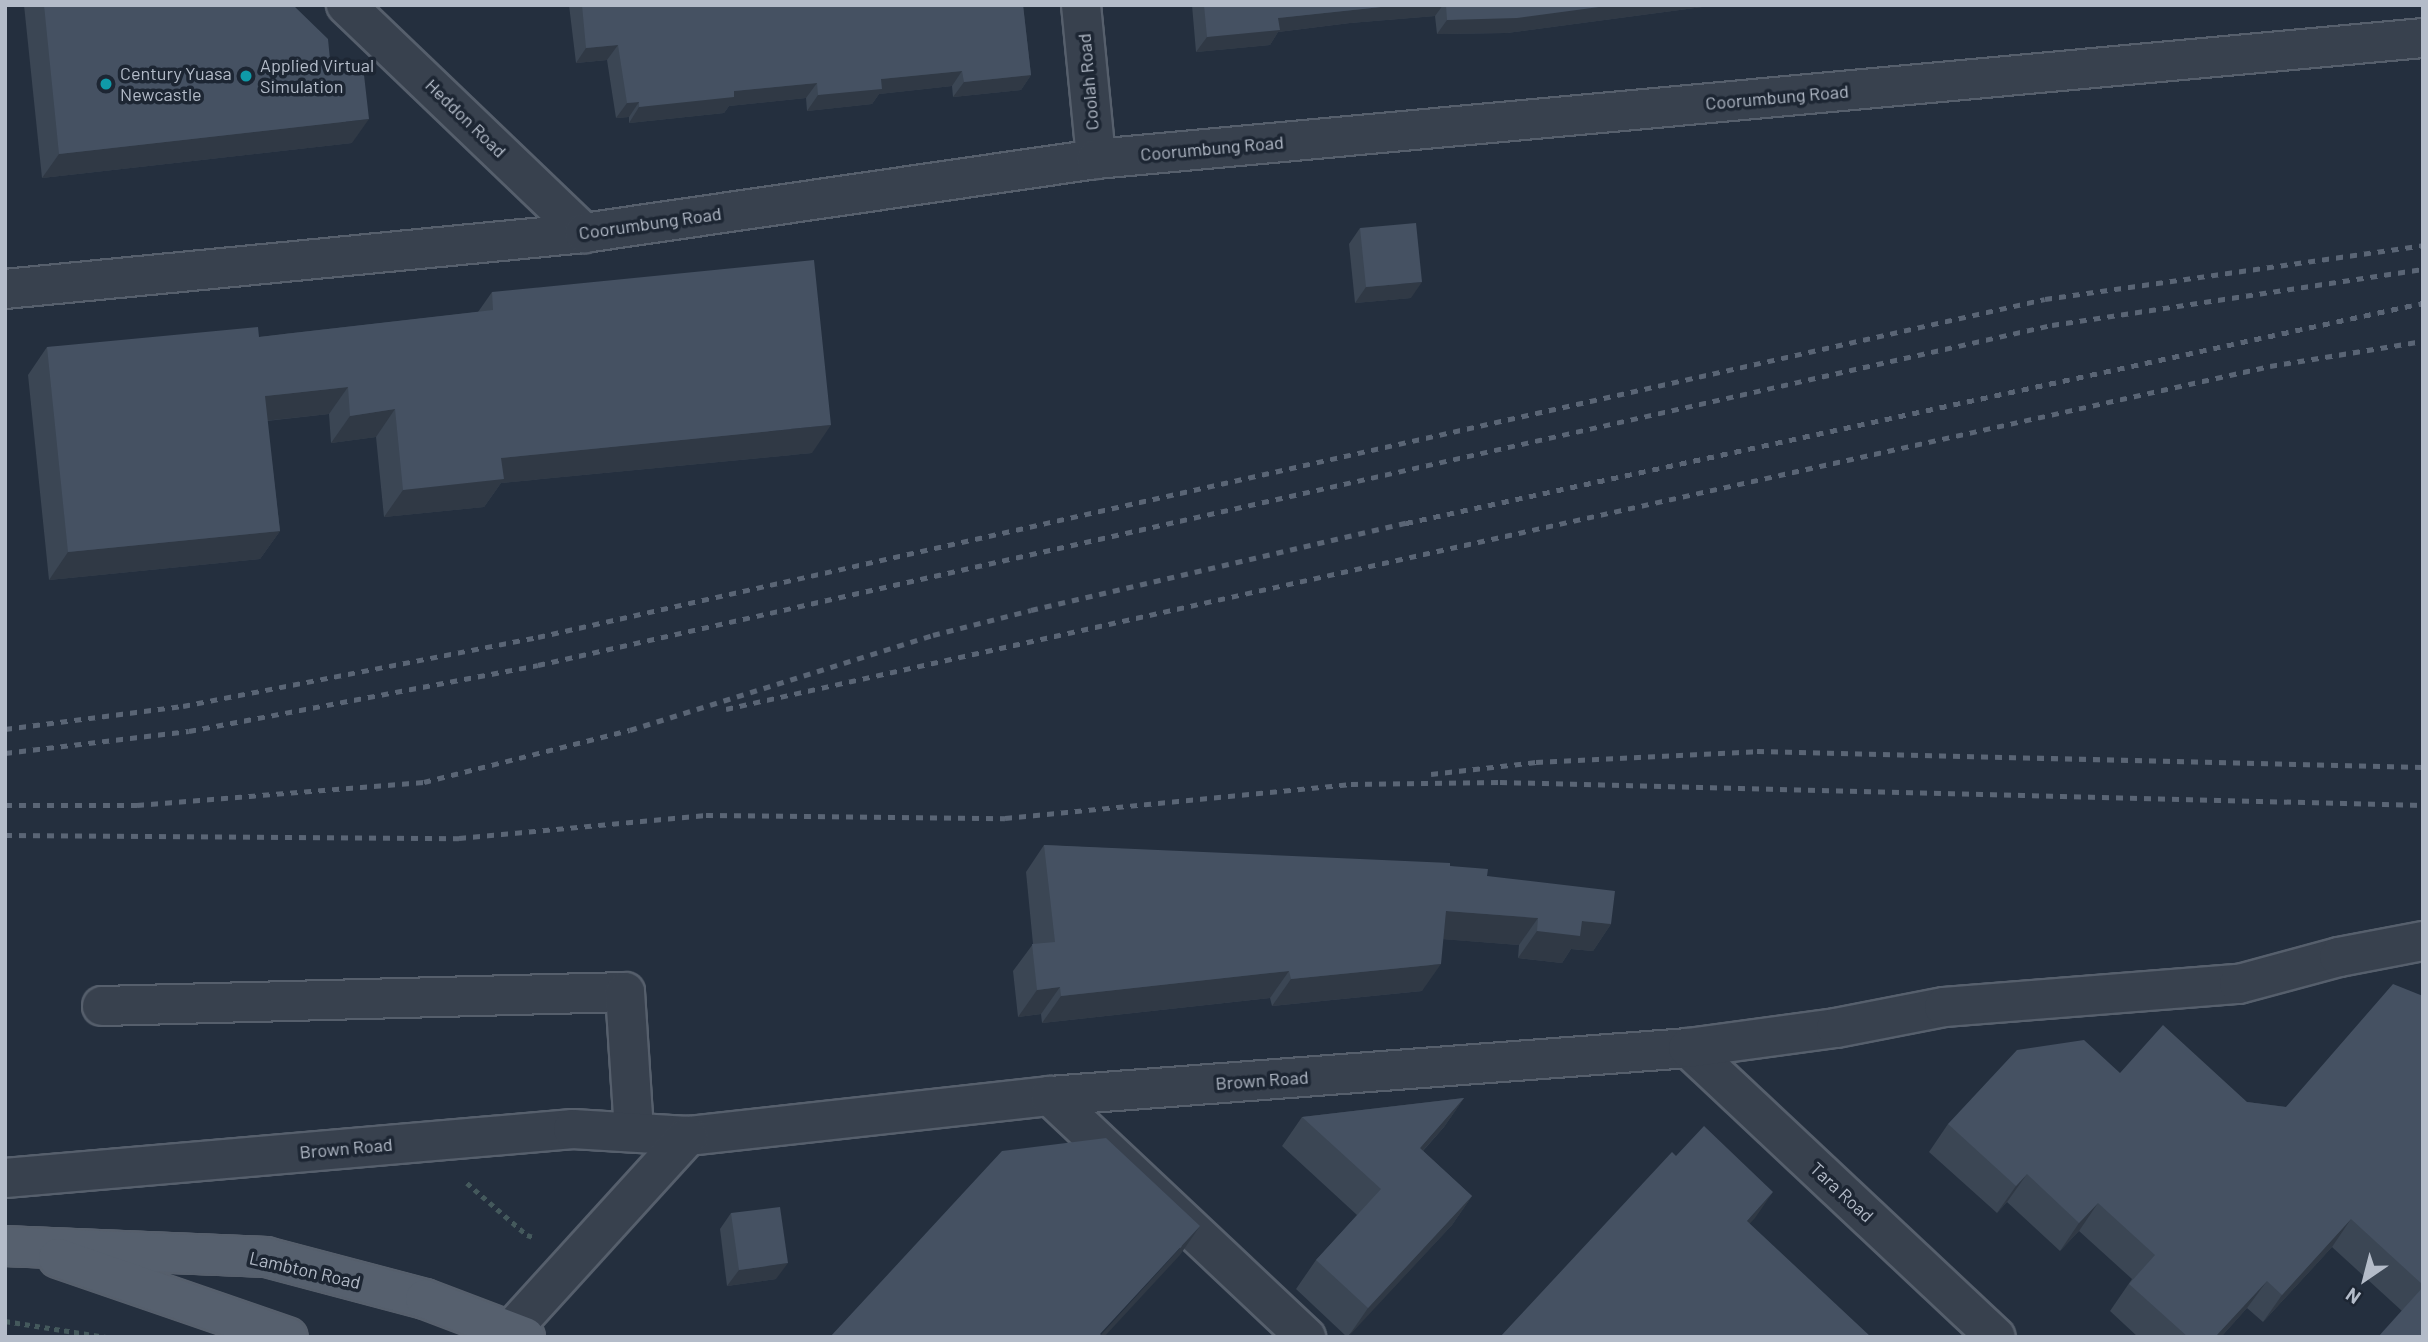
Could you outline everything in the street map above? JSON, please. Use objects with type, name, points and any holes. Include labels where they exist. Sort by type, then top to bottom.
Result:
[{"type":"main road","name":"Lambton Road","points":[[20,1247],[147,1248],[266,1257],[425,1299],[513,1335]]},
{"type":"main road","name":"Lambton Road","points":[[20,1247],[288,1337]]},
{"type":"street","name":"Heddon Road","points":[[346,5],[584,233]]},
{"type":"street","name":"Coolah Road","points":[[1081,5],[1096,159]]},
{"type":"street","name":"Coorumbung Road","points":[[5,289],[584,233],[1096,159],[2423,38]]},
{"type":"street","name":"Brown Road","points":[[5,1178],[573,1129],[688,1136],[1050,1096],[1688,1048],[1836,1028],[1944,1007],[2239,984],[2339,957],[2423,941]]},
{"type":"street","points":[[102,1006],[625,992],[634,1132]]},
{"type":"street","name":"Tara Road","points":[[1688,1048],[1996,1337]]},
{"type":"street","points":[[1050,1096],[1306,1337]]},
{"type":"street","points":[[513,1335],[688,1136]]},
{"type":"path","points":[[5,1321],[106,1337]]},
{"type":"building","points":[[44,5],[293,5],[328,39],[331,70],[363,66],[369,119],[59,154]]},
{"type":"building","points":[[582,5],[1023,5],[1031,75],[964,82],[962,71],[881,79],[882,89],[818,95],[817,83],[734,91],[734,97],[639,107],[639,102],[627,103],[618,45],[586,48]]},
{"type":"building","points":[[1204,5],[1400,5],[1278,18],[1280,30],[1207,37]]},
{"type":"building","points":[[1446,5],[1614,5],[1517,18],[1447,20]]},
{"type":"building","points":[[1416,223],[1422,282],[1366,287],[1360,228]]},
{"type":"building","points":[[814,260],[831,425],[501,458],[504,479],[403,490],[395,409],[350,416],[348,387],[265,396],[280,531],[68,552],[47,347],[258,327],[259,337],[493,310],[492,292]]},
{"type":"building","points":[[1044,845],[1450,863],[1450,866],[1488,869],[1487,876],[1615,891],[1611,924],[1582,921],[1580,936],[1537,931],[1538,918],[1446,911],[1441,964],[1291,979],[1289,971],[1061,996],[1060,987],[1037,990],[1032,944],[1055,942]]},
{"type":"building","points":[[2393,984],[2423,996],[2423,1285],[2351,1219],[2282,1295],[2267,1281],[2215,1337],[2188,1337],[2129,1284],[2155,1255],[2098,1203],[2079,1223],[2027,1174],[2016,1186],[1948,1124],[2017,1050],[2084,1040],[2120,1073],[2163,1025],[2247,1102],[2286,1107]]},
{"type":"building","points":[[1464,1098],[1420,1148],[1472,1196],[1368,1308],[1316,1260],[1381,1189],[1302,1117]]},
{"type":"building","points":[[1704,1126],[1773,1192],[1747,1221],[1871,1337],[1500,1337],[1672,1152],[1676,1156]]},
{"type":"building","points":[[1106,1138],[1200,1226],[1100,1334],[1103,1337],[830,1337],[1002,1151]]},
{"type":"building","points":[[780,1207],[788,1263],[739,1270],[731,1213]]},
{"type":"building","points":[[2423,1287],[2423,1337],[2378,1337]]},
{"type":"railway","points":[[5,729],[183,706],[538,637],[2045,299],[2423,245]]},
{"type":"railway","points":[[5,753],[189,731],[538,665],[2052,325],[2423,269]]},
{"type":"railway","points":[[5,805],[137,805],[424,782],[630,730],[933,635],[1031,610],[1406,523],[2423,303]]},
{"type":"railway","points":[[726,709],[2270,366],[2423,341]]},
{"type":"railway","points":[[1431,774],[1536,762],[1757,751],[2423,767]]},
{"type":"railway","points":[[5,835],[459,838],[706,815],[1005,818],[1351,784],[1500,782],[2423,805]]},
{"type":"place","name":"Applied Virtual Simulation","points":[[246,76]]},
{"type":"place","name":"Century Yuasa Newcastle","points":[[106,84]]}]
